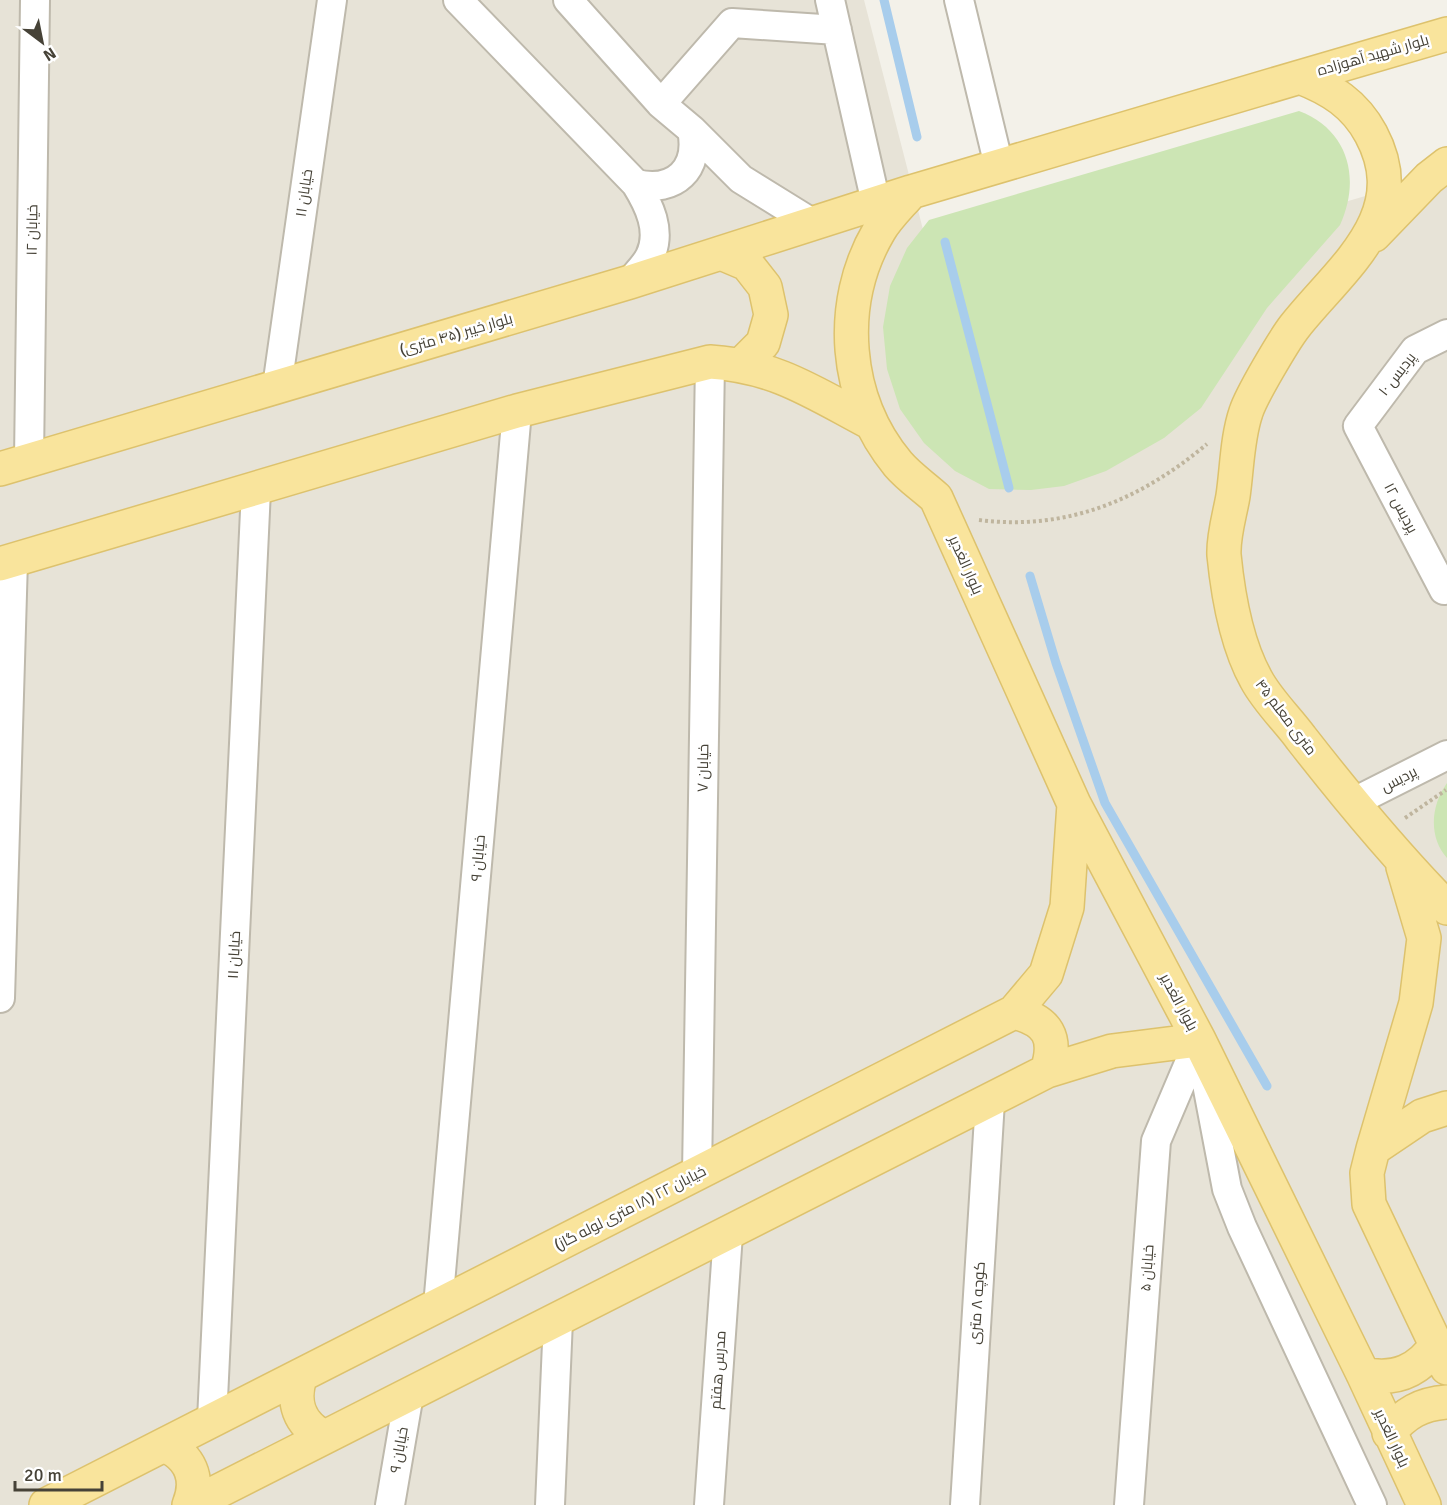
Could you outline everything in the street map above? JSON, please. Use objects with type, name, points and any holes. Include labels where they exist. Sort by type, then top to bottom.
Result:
[{"type":"main road","name":"بلوار شهید آهوزاده","points":[[999,166],[1447,34]]},
{"type":"main road","points":[[1300,77],[1324,86],[1346,101],[1363,120],[1376,143],[1383,167],[1383,194],[1378,219],[1367,242]]},
{"type":"main road","points":[[1367,242],[1429,178],[1447,164]]},
{"type":"main road","name":"بلوار خیبر (۴۵ متری)","points":[[15,465],[630,282],[999,166]]},
{"type":"main road","points":[[911,192],[879,231],[859,277],[850,326],[855,376],[871,423],[899,465],[936,498]]},
{"type":"main road","name":"۴۵ متری معلم","points":[[1367,242],[1293,328],[1246,412],[1224,552],[1235,622],[1256,680],[1401,862],[1447,908]]},
{"type":"main road","points":[[721,253],[747,264],[765,287],[771,315],[763,343],[742,364]]},
{"type":"main road","points":[[7,562],[517,411],[710,362],[742,364],[787,378],[871,423]]},
{"type":"main road","name":"بلوار الغدیر","points":[[936,498],[1074,804],[1199,1040],[1363,1374],[1424,1505]]},
{"type":"main road","name":"خیابان ۲۲ (۱۸ متری لوله گاز)","points":[[46,1505],[1014,1012],[1046,974],[1067,907],[1074,804]]},
{"type":"main road","points":[[1363,1374],[1378,1377],[1406,1372],[1442,1356],[1369,1203],[1366,1173],[1416,1003],[1424,938],[1401,862]]},
{"type":"main road","points":[[1014,1012],[1034,1017],[1048,1032],[1053,1052],[1047,1071]]},
{"type":"main road","points":[[190,1505],[1047,1071],[1112,1051],[1199,1040]]},
{"type":"main road","points":[[1373,1149],[1422,1116],[1447,1108]]},
{"type":"main road","points":[[301,1375],[297,1386],[297,1407],[307,1425],[324,1437]]},
{"type":"main road","points":[[1389,1433],[1407,1414],[1418,1408],[1447,1402]]},
{"type":"main road","points":[[164,1445],[176,1450],[192,1471],[193,1495],[190,1505]]},
{"type":"street","name":"خیابان ۱۲","points":[[15,465],[35,0]]},
{"type":"street","name":"خیابان ۱۱","points":[[276,387],[332,0]]},
{"type":"street","points":[[458,0],[636,184],[650,207],[655,235],[650,256],[630,282]]},
{"type":"street","points":[[568,0],[661,104],[692,130],[741,179],[812,223]]},
{"type":"street","points":[[830,0],[876,203]]},
{"type":"street","points":[[959,0],[999,166]]},
{"type":"street","points":[[661,104],[732,23],[837,30]]},
{"type":"street","points":[[636,184],[650,188],[664,186],[676,180],[687,170],[693,157],[692,130]]},
{"type":"street","name":"پردیس ۱۰","points":[[1358,426],[1415,350],[1447,334]]},
{"type":"street","name":"خیابان ۷","points":[[697,1174],[710,362]]},
{"type":"street","name":"خیابان ۹","points":[[438,1306],[517,411]]},
{"type":"street","name":"پردیس ۱۲","points":[[1358,426],[1445,589]]},
{"type":"street","name":"خیابان ۱۱","points":[[212,1420],[256,489]]},
{"type":"street","points":[[0,998],[7,562]]},
{"type":"street","name":"پردیس","points":[[1352,803],[1447,755]]},
{"type":"street","points":[[1199,1040],[1227,1189],[1242,1227],[1372,1505]]},
{"type":"street","name":"خیابان ۵","points":[[1129,1505],[1156,1141],[1199,1040]]},
{"type":"street","name":"کوچه ۸ متری","points":[[965,1505],[990,1101]]},
{"type":"street","name":"مدرس هفتم","points":[[709,1505],[728,1234]]},
{"type":"street","points":[[550,1505],[558,1320]]},
{"type":"street","name":"خیابان ۹","points":[[390,1505],[409,1394]]},
{"type":"street","points":[[1349,1505],[1353,1463]]},
{"type":"path","points":[[936,498],[980,521],[1032,522],[1071,518],[1119,500],[1181,465],[1209,442]]},
{"type":"path","points":[[1379,835],[1447,790]]},
{"type":"shaded area","points":[[0,0],[864,0],[946,319],[1447,172],[1447,1505],[0,1505]]},
{"type":"green space","points":[[1299,111],[1316,119],[1339,143],[1346,158],[1349,174],[1346,208],[1340,225],[1267,308],[1201,408],[1164,438],[1106,471],[1064,486],[1031,490],[989,489],[955,471],[924,443],[900,409],[887,369],[883,327],[890,286],[907,248],[929,220]]},
{"type":"green space","points":[[1447,783],[1447,858],[1437,841],[1434,821],[1438,801]]},
{"type":"waterway","points":[[884,0],[917,137]]},
{"type":"waterway","points":[[945,242],[1009,488]]},
{"type":"waterway","points":[[1030,576],[1056,663],[1105,803],[1267,1086]]}]
